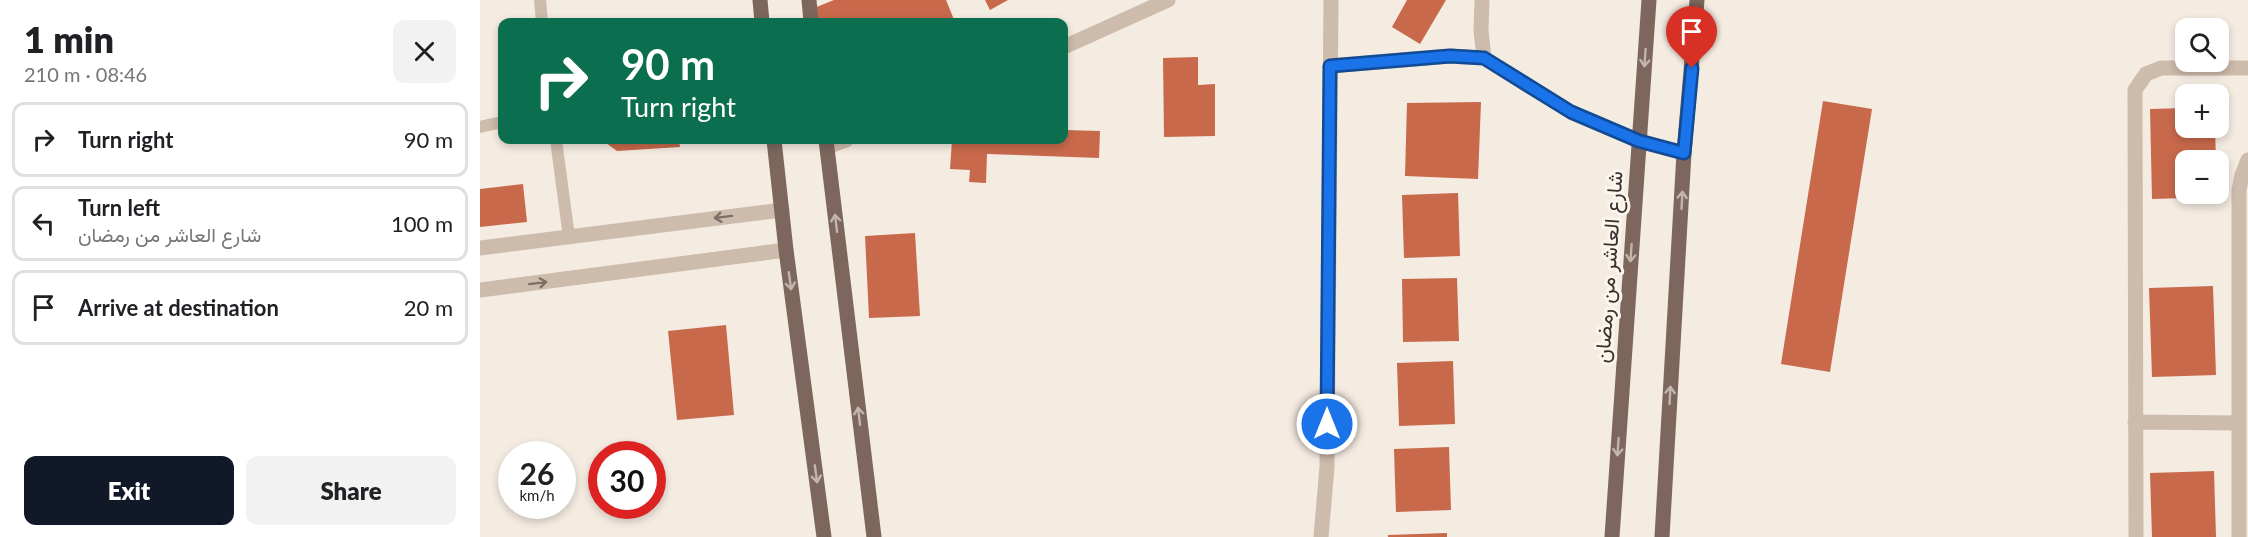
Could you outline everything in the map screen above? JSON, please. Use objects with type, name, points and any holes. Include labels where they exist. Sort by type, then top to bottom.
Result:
[{"type":"main road","points":[[760,0],[762,18]]},
{"type":"main road","points":[[809,0],[811,18]]},
{"type":"main road","name":"شارع العاشر من رمضان","points":[[1612,537],[1649,0]]},
{"type":"main road","points":[[1662,537],[1684,153],[1697,0]]},
{"type":"main road","points":[[774,144],[786,250],[824,537]]},
{"type":"main road","points":[[826,144],[874,537]]},
{"type":"street","points":[[1068,45],[1168,0]]},
{"type":"street","points":[[1321,537],[1327,467],[1331,0]]},
{"type":"street","points":[[1482,0],[1481,31],[1484,58]]},
{"type":"street","points":[[1330,66],[1450,56],[1484,58],[1571,112],[1639,141],[1684,153]]},
{"type":"street","points":[[2136,537],[2135,90],[2146,74],[2161,68],[2248,68]]},
{"type":"street","points":[[2239,537],[2244,509],[2239,423],[2239,190],[2248,160]]},
{"type":"street","points":[[480,248],[782,210]]},
{"type":"street","points":[[480,290],[786,250]]},
{"type":"street","points":[[2135,422],[2239,423]]},
{"type":"lane","points":[[540,0],[542,18]]},
{"type":"lane","points":[[480,127],[498,123]]},
{"type":"lane","points":[[556,144],[568,237]]},
{"type":"building","points":[[834,0],[946,0],[953,18],[818,18],[814,8]]},
{"type":"building","points":[[985,0],[1008,0],[990,10]]},
{"type":"building","points":[[1407,0],[1446,0],[1420,44],[1392,27]]},
{"type":"building","points":[[1198,57],[1198,85],[1215,84],[1215,136],[1164,137],[1163,58]]},
{"type":"building","points":[[1823,101],[1872,109],[1830,372],[1781,364]]},
{"type":"building","points":[[1481,102],[1478,179],[1405,176],[1407,103]]},
{"type":"building","points":[[2175,108],[2175,138],[2215,138],[2216,150],[2175,150],[2175,198],[2152,199],[2150,109]]},
{"type":"building","points":[[1068,130],[1100,131],[1099,158],[987,154],[986,183],[969,182],[970,170],[950,169],[952,144],[1068,144]]},
{"type":"building","points":[[607,144],[680,144],[680,147],[617,151]]},
{"type":"building","points":[[523,184],[527,222],[480,227],[480,189]]},
{"type":"building","points":[[1458,193],[1460,256],[1404,258],[1402,195]]},
{"type":"building","points":[[915,233],[920,316],[869,318],[865,236]]},
{"type":"building","points":[[1457,278],[1459,341],[1403,342],[1402,279]]},
{"type":"building","points":[[2213,286],[2216,375],[2152,377],[2149,288]]},
{"type":"building","points":[[726,325],[734,415],[677,420],[668,331]]},
{"type":"building","points":[[1453,361],[1455,424],[1399,426],[1397,363]]},
{"type":"building","points":[[1449,447],[1451,510],[1396,512],[1394,449]]},
{"type":"building","points":[[2214,471],[2216,537],[2152,537],[2150,473]]},
{"type":"building","points":[[1447,533],[1447,537],[1388,537],[1388,535]]},
{"type":"route","points":[[1327,424],[1330,66],[1450,56],[1484,58],[1571,112],[1639,141],[1684,153],[1692,68]]}]
